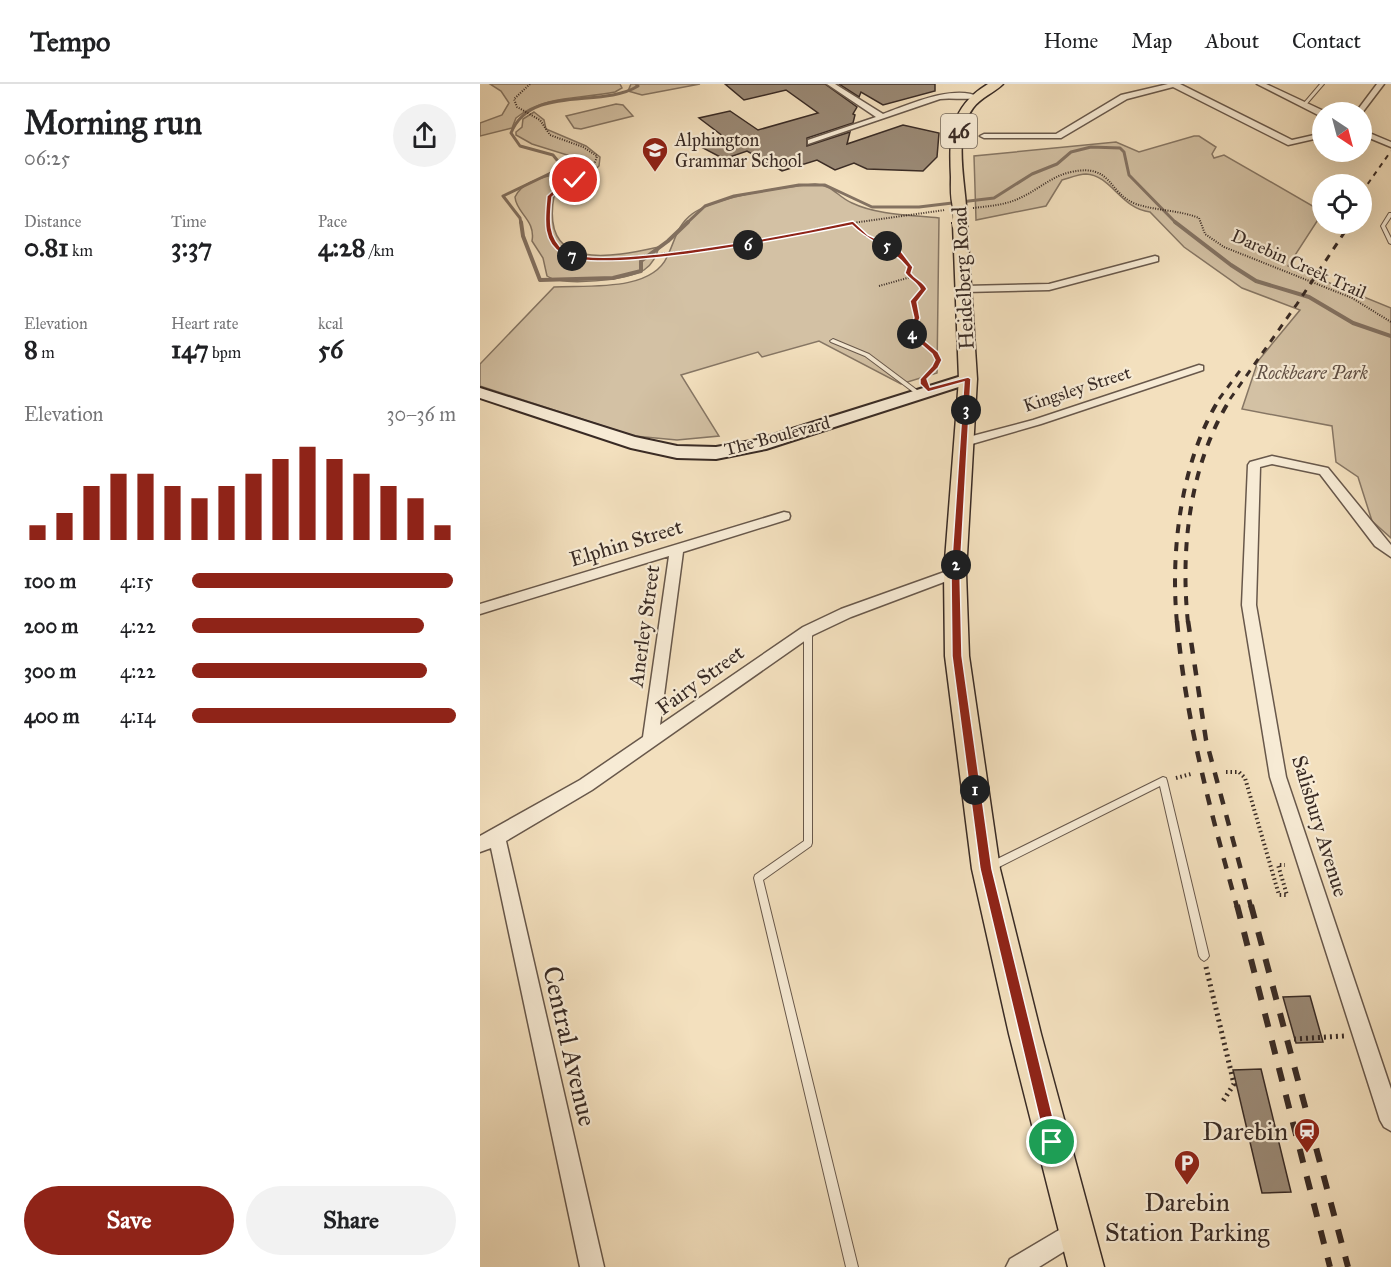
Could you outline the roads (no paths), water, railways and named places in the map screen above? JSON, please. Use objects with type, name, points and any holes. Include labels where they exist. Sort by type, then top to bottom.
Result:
[{"type":"main road","name":"46","points":[[975,97],[997,84]]},
{"type":"main road","name":"Heidelberg Road","points":[[975,97],[962,116],[960,127],[959,195],[968,379],[955,573],[957,656],[986,869],[1025,1034],[1086,1267]]},
{"type":"street","points":[[830,84],[882,117]]},
{"type":"street","points":[[984,136],[1058,136],[1124,96],[1176,84],[1291,144],[1312,138]]},
{"type":"street","points":[[1260,84],[1312,109]]},
{"type":"street","points":[[1367,102],[1381,84]]},
{"type":"street","points":[[811,142],[945,96],[975,97]]},
{"type":"street","points":[[1372,136],[1391,145]]},
{"type":"street","points":[[965,289],[1057,286],[1155,259]]},
{"type":"street","name":"Kingsley Street","points":[[965,442],[1017,428],[1199,368]]},
{"type":"street","name":"The Boulevard","points":[[480,393],[632,442],[677,452],[716,453],[760,445],[968,379]]},
{"type":"street","name":"Salisbury Avenue","points":[[1391,552],[1380,543],[1324,471],[1272,460],[1254,465],[1249,605],[1278,777],[1391,1120]]},
{"type":"street","name":"Elphin Street","points":[[480,609],[784,516]]},
{"type":"street","name":"Anerley Street","points":[[650,742],[675,551]]},
{"type":"street","name":"Fairy Street","points":[[489,840],[586,784],[808,631],[846,613],[955,573]]},
{"type":"street","name":"Central Avenue","points":[[489,840],[592,1267]]},
{"type":"street","points":[[1018,1267],[1076,1231]]},
{"type":"lane","points":[[1304,105],[1322,84]]},
{"type":"lane","points":[[1391,214],[1383,226],[1391,243]]},
{"type":"lane","points":[[833,341],[867,355],[923,392]]},
{"type":"lane","points":[[808,631],[808,843],[758,878],[852,1267]]},
{"type":"lane","points":[[986,869],[1163,781],[1204,956]]},
{"type":"waterway","points":[[521,223],[520,218],[503,196],[553,172],[561,165],[553,155],[520,146],[511,133],[521,118],[534,108],[550,103],[623,93],[638,86],[636,84]]},
{"type":"waterway","points":[[687,223],[705,206],[734,196],[799,185],[825,185],[872,207],[919,207],[994,198],[1032,174],[1057,164],[1071,152],[1091,147],[1120,148],[1124,152],[1129,175],[1175,222]]},
{"type":"waterway","points":[[521,222],[523,236],[540,280],[613,278],[641,271],[641,261],[668,241],[688,222]]},
{"type":"waterway","points":[[1175,222],[1256,281],[1309,297],[1353,323],[1391,336]]},
{"type":"railway","points":[[1372,178],[1391,151]]},
{"type":"railway","points":[[1230,399],[1343,234]]},
{"type":"railway","points":[[1219,399],[1242,368]]},
{"type":"railway","points":[[1177,623],[1175,566],[1181,507],[1196,449],[1220,398]]},
{"type":"railway","points":[[1188,623],[1186,565],[1191,506],[1206,450],[1231,398]]},
{"type":"railway","points":[[1177,621],[1193,730],[1237,907]]},
{"type":"railway","points":[[1188,621],[1206,740],[1251,907]]},
{"type":"railway","points":[[1237,905],[1330,1267]]},
{"type":"railway","points":[[1251,905],[1348,1267]]},
{"type":"place","name":"Alphington Grammar School","points":[[655,173]]},
{"type":"place","name":"Darebin","points":[[1307,1154]]},
{"type":"place","name":"Darebin Station Parking","points":[[1187,1186]]},
{"type":"park label","name":"Rockbeare Park","points":[[1312,373]]}]
